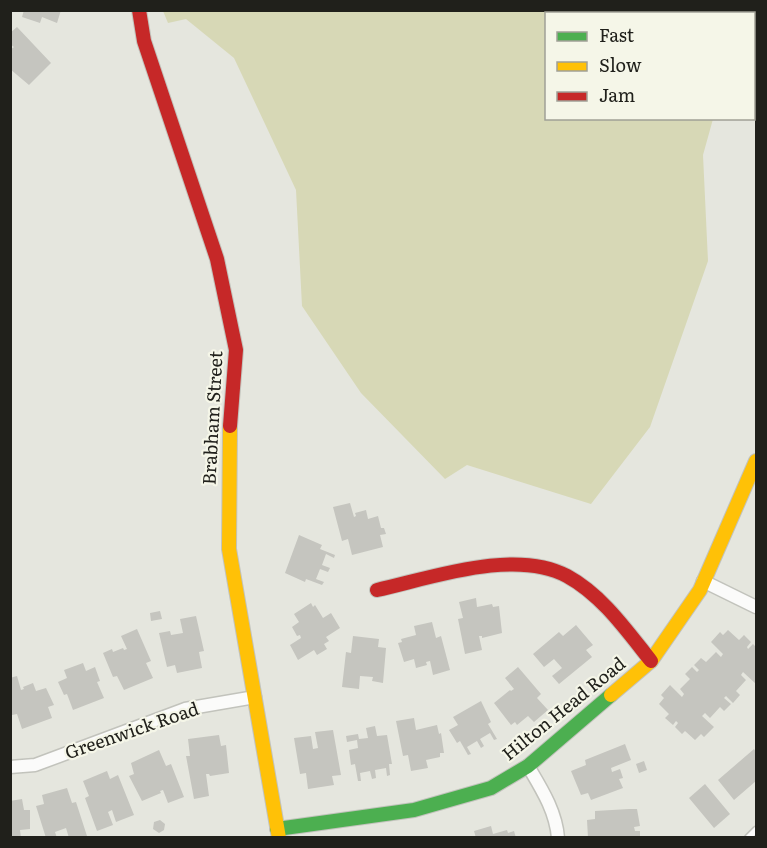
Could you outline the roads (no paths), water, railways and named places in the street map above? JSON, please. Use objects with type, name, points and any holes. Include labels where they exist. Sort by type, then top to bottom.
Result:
[{"type":"street","name":"Brabham Street","points":[[139,10],[144,41],[218,260],[237,350],[229,437],[229,549],[278,833]]},
{"type":"street","name":"Hilton Head Road","points":[[278,833],[414,810],[491,788],[528,766],[651,661],[700,590],[756,461]]},
{"type":"street","points":[[376,590],[491,566],[515,564],[554,570],[574,581],[612,613],[651,661]]},
{"type":"street","points":[[703,581],[756,607]]},
{"type":"street","name":"Greenwick Road","points":[[10,767],[35,765],[185,709],[255,697]]},
{"type":"street","points":[[528,766],[546,796],[558,837]]},
{"type":"lane","points":[[748,837],[756,830]]}]
